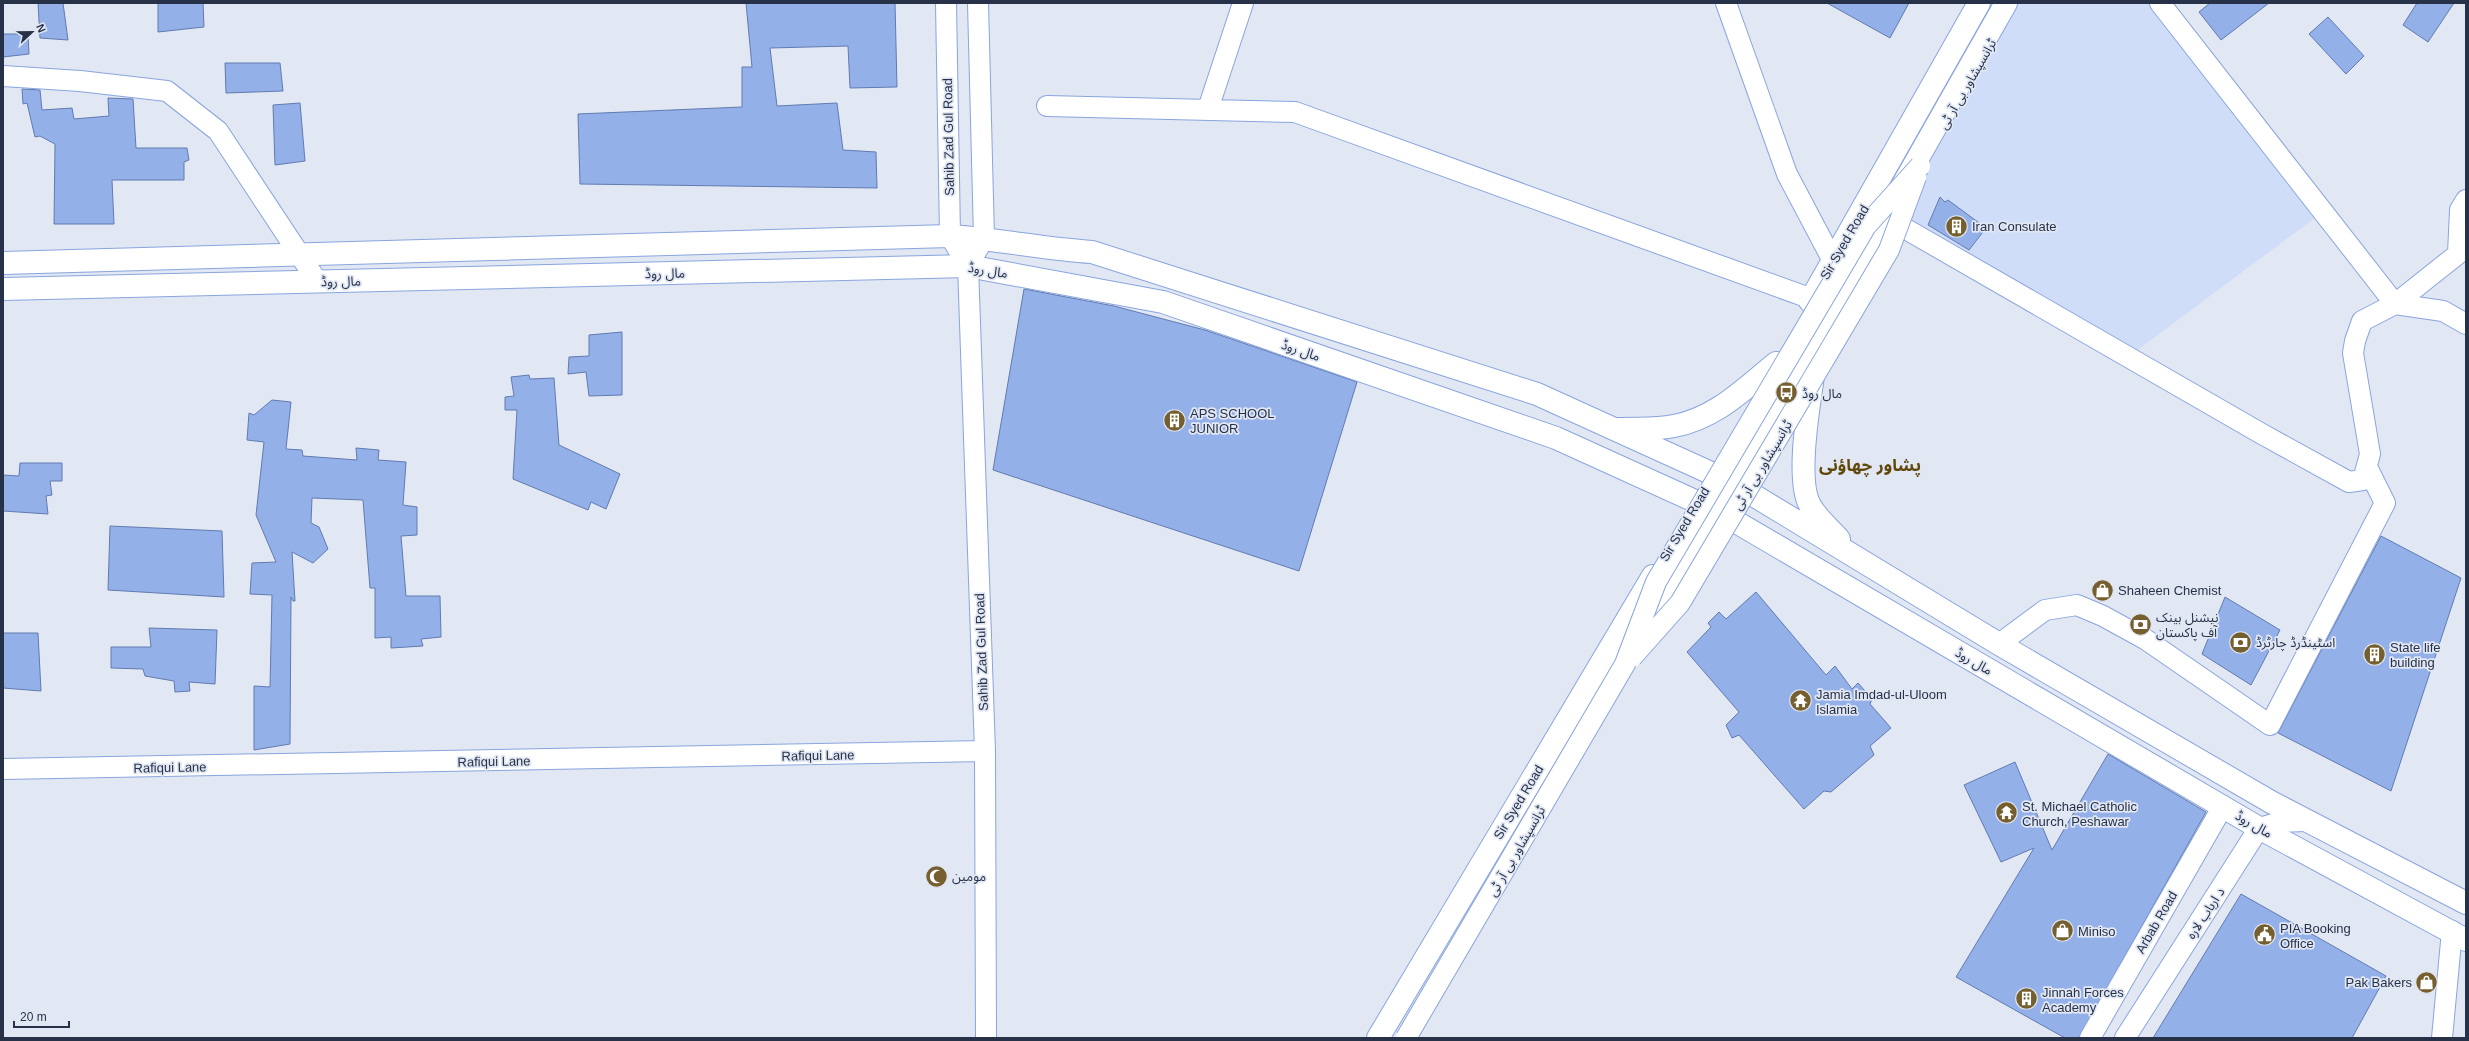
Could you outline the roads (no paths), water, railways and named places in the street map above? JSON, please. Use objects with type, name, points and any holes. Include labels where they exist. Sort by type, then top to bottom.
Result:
[{"type":"main road","name":"Sir Syed Road","points":[[1378,1038],[1697,502],[1979,3]]},
{"type":"main road","name":"Sir Syed Road","points":[[1413,1038],[1719,512],[2006,3]]},
{"type":"main road","name":"مال روڈ","points":[[3,263],[950,236],[984,238],[1050,249],[1092,252],[1537,394],[1735,484],[1999,644],[2305,821],[2466,903]]},
{"type":"main road","name":"مال روڈ","points":[[3,288],[968,266],[1163,302],[1556,438],[1719,512],[2259,828],[2459,935]]},
{"type":"main road","points":[[1823,328],[1806,424],[1803,475],[1810,506],[1854,557]]},
{"type":"main road","points":[[1614,429],[1673,426],[1698,420],[1724,407],[1776,363]]},
{"type":"main road","points":[[1461,899],[1485,913]]},
{"type":"street","name":"Sahib Zad Gul Road","points":[[946,3],[950,236],[968,266],[985,751],[986,1038]]},
{"type":"street","points":[[968,266],[984,238],[978,3]]},
{"type":"street","points":[[1208,109],[1243,3]]},
{"type":"street","points":[[1726,3],[1787,174],[1833,261]]},
{"type":"street","name":"ٹرانسپشاور بی آر ٹی","points":[[1625,664],[1680,603],[1888,250],[1920,166],[2014,3]]},
{"type":"street","points":[[2160,3],[2395,304],[2443,311],[2466,324]]},
{"type":"street","points":[[3,76],[80,80],[167,91],[218,131],[317,281]]},
{"type":"street","points":[[1046,106],[1295,112],[1812,299]]},
{"type":"street","name":"ٹرانسپشاور بی آر ٹی","points":[[1406,1038],[1625,664],[1656,582],[1664,568],[1866,226],[1920,166]]},
{"type":"street","points":[[1885,217],[2255,431],[2348,482],[2363,480],[2368,469],[2370,454],[2357,388],[2353,353],[2355,341],[2362,322],[2395,304],[2462,255],[2460,210],[2466,200]]},
{"type":"street","points":[[1999,644],[2045,610],[2077,605],[2103,616],[2145,640],[2270,725],[2384,503],[2368,469]]},
{"type":"street","name":"Rafiqui Lane","points":[[3,769],[985,751]]},
{"type":"street","name":"Arbab Road","points":[[2090,1038],[2223,806]]},
{"type":"street","points":[[2259,828],[2280,822],[2305,821]]},
{"type":"street","name":"د ارباب لاره","points":[[2125,1038],[2259,828]]},
{"type":"street","points":[[2442,1038],[2459,935]]},
{"type":"place","name":"Iran Consulate","points":[[1957,226]]},
{"type":"place","name":"مال روڈ","points":[[1787,393]]},
{"type":"place","name":"APS SCHOOL JUNIOR","points":[[1174,420]]},
{"type":"place","name":"Shaheen Chemist","points":[[2102,590]]},
{"type":"place","name":"نیشنل بینک آف پاکستان","points":[[2141,624]]},
{"type":"place","name":"اسٹینڈرڈ چارٹرڈ","points":[[2240,642]]},
{"type":"place","name":"State life building","points":[[2375,654]]},
{"type":"place","name":"Jamia Imdad-ul-Uloom Islamia","points":[[1800,701]]},
{"type":"place","name":"St. Michael Catholic Church, Peshawar","points":[[2007,813]]},
{"type":"place","name":"مومین","points":[[936,876]]},
{"type":"place","name":"Miniso","points":[[2062,931]]},
{"type":"place","name":"PIA Booking Office","points":[[2265,935]]},
{"type":"place","name":"Pak Bakers","points":[[2427,982]]},
{"type":"place","name":"Jinnah Forces Academy","points":[[2027,999]]},
{"type":"district","name":"پشاور چھاؤنی","points":[[1870,465]]}]
